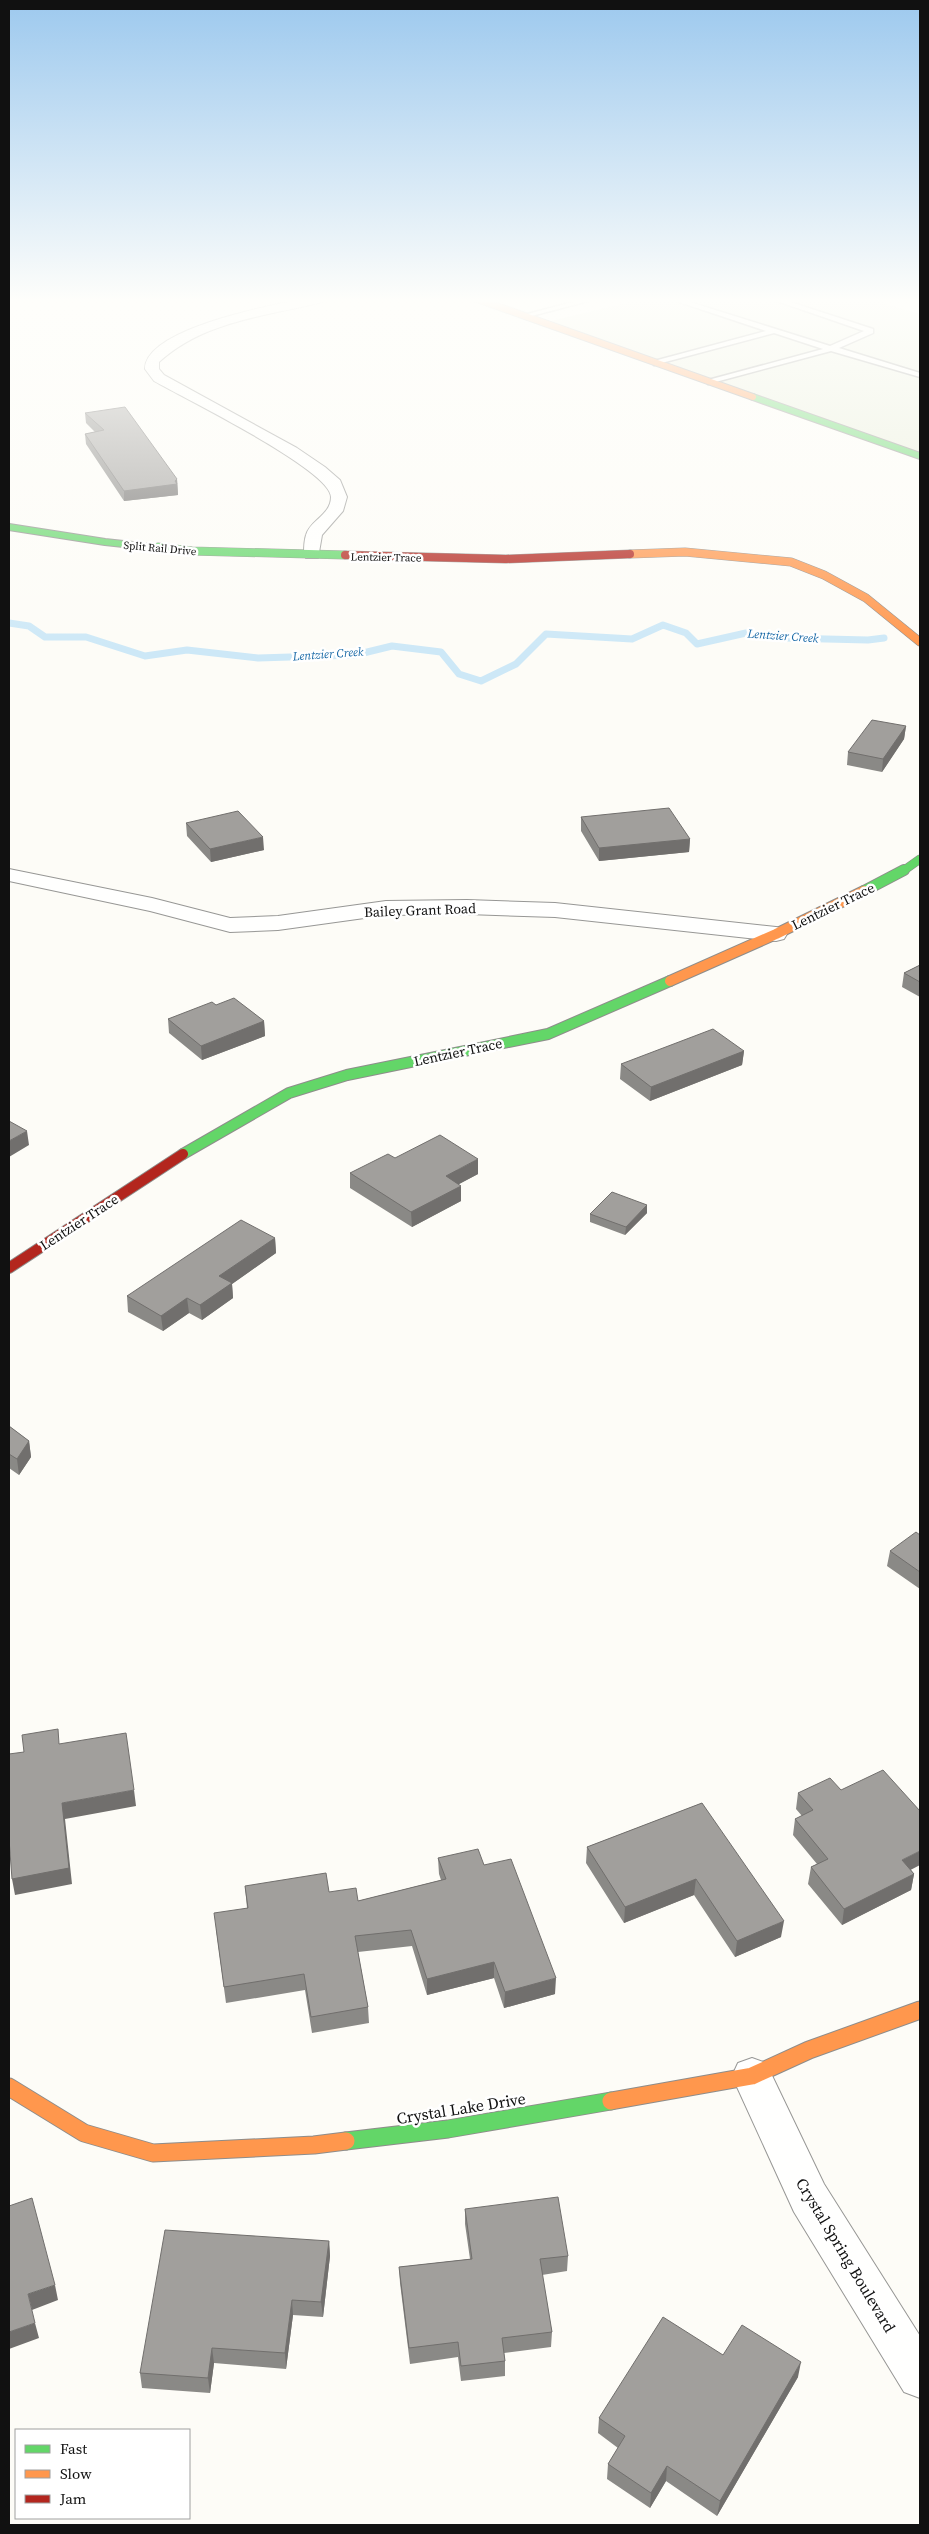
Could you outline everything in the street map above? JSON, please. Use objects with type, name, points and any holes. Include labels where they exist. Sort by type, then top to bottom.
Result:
[{"type":"street","points":[[231,417],[292,451],[320,470],[334,483],[339,497],[335,511],[314,534],[312,554]]},
{"type":"street","points":[[811,417],[920,456]]},
{"type":"street","name":"Split Rail Drive","points":[[9,527],[105,542],[192,551],[312,554]]},
{"type":"street","name":"Lentzier Trace","points":[[312,554],[506,559],[686,552],[791,562],[824,575],[866,598],[920,642]]},
{"type":"street","name":"Lentzier Trace","points":[[9,1268],[204,1140],[288,1093],[348,1075],[548,1034],[776,934],[902,872],[920,859]]},
{"type":"street","name":"Bailey Grant Road","points":[[9,875],[152,905],[230,924],[278,923],[386,908],[467,907],[555,910],[776,934]]},
{"type":"street","name":"Crystal Lake Drive","points":[[9,2087],[84,2133],[153,2154],[314,2145],[438,2130],[752,2076],[809,2050],[920,2010]]},
{"type":"street","name":"Crystal Spring Boulevard","points":[[752,2076],[809,2198],[920,2376]]},
{"type":"green space","points":[[810,417],[920,417],[920,456]]},
{"type":"building","points":[[90,417],[132,417],[177,479],[175,481],[177,484],[124,491],[85,434],[104,430]]},
{"type":"building","points":[[872,720],[906,726],[883,759],[848,752]]},
{"type":"building","points":[[669,808],[690,839],[599,848],[581,817]]},
{"type":"building","points":[[238,811],[263,837],[210,849],[186,823]]},
{"type":"building","points":[[920,965],[920,982],[904,973]]},
{"type":"building","points":[[234,998],[264,1021],[201,1046],[168,1019],[212,1002],[216,1005]]},
{"type":"building","points":[[713,1029],[744,1051],[651,1087],[621,1064]]},
{"type":"building","points":[[9,1121],[27,1131],[9,1141]]},
{"type":"building","points":[[440,1135],[478,1159],[446,1176],[461,1186],[411,1212],[350,1173],[388,1154],[395,1158]]},
{"type":"building","points":[[612,1192],[647,1205],[626,1227],[590,1214]]},
{"type":"building","points":[[241,1220],[275,1238],[219,1276],[232,1283],[200,1305],[187,1298],[161,1316],[127,1296]]},
{"type":"building","points":[[9,1426],[29,1441],[17,1459],[9,1454]]},
{"type":"building","points":[[916,1532],[920,1535],[920,1572],[890,1551]]},
{"type":"building","points":[[58,1729],[59,1744],[126,1733],[134,1790],[62,1803],[69,1868],[12,1879],[9,1839],[9,1754],[24,1752],[22,1735]]},
{"type":"building","points":[[883,1770],[920,1811],[920,1851],[902,1860],[914,1874],[844,1909],[811,1867],[828,1859],[795,1819],[813,1810],[798,1793],[830,1778],[841,1790]]},
{"type":"building","points":[[702,1803],[784,1921],[737,1941],[696,1879],[625,1907],[587,1847]]},
{"type":"building","points":[[478,1849],[484,1865],[511,1859],[556,1978],[505,1992],[494,1962],[427,1979],[411,1930],[355,1936],[368,2007],[311,2017],[304,1974],[224,1987],[214,1913],[248,1908],[245,1886],[326,1873],[329,1892],[356,1888],[358,1901],[446,1879],[438,1858]]},
{"type":"building","points":[[558,2197],[568,2256],[540,2259],[552,2332],[502,2338],[505,2361],[461,2366],[458,2342],[409,2348],[399,2267],[472,2259],[465,2209]]},
{"type":"building","points":[[32,2198],[55,2285],[28,2294],[35,2323],[9,2332],[9,2206]]},
{"type":"building","points":[[165,2230],[329,2241],[321,2302],[292,2300],[285,2353],[212,2348],[208,2378],[140,2373]]},
{"type":"building","points":[[663,2317],[723,2355],[742,2325],[801,2362],[720,2501],[667,2466],[651,2493],[608,2464],[625,2436],[599,2418]]},
{"type":"waterway","name":"Lentzier Creek","points":[[9,623],[29,626],[45,637],[86,637],[145,656],[187,650],[258,658],[355,655],[392,646],[441,652],[459,674],[481,681],[516,664],[546,634],[632,639],[663,625],[686,633],[697,644],[746,633],[785,638],[868,640],[884,638]]},
{"type":"traffic: fast","points":[[810,417],[920,456]]},
{"type":"traffic: fast","points":[[9,527],[105,542],[192,551],[345,555]]},
{"type":"traffic: fast","points":[[864,891],[902,872],[920,859]]},
{"type":"traffic: fast","points":[[183,1154],[289,1093],[347,1075],[548,1034],[670,981]]},
{"type":"traffic: fast","points":[[346,2141],[448,2129],[611,2101]]},
{"type":"traffic: slow","points":[[630,554],[685,552],[791,562],[824,575],[866,598],[920,642]]},
{"type":"traffic: slow","points":[[670,981],[776,934],[864,891]]},
{"type":"traffic: slow","points":[[611,2101],[752,2076],[809,2050],[920,2010]]},
{"type":"traffic: slow","points":[[9,2087],[84,2133],[153,2153],[314,2145],[346,2141]]},
{"type":"traffic: jam","points":[[345,555],[506,559],[630,554]]},
{"type":"traffic: jam","points":[[9,1268],[183,1154]]}]
